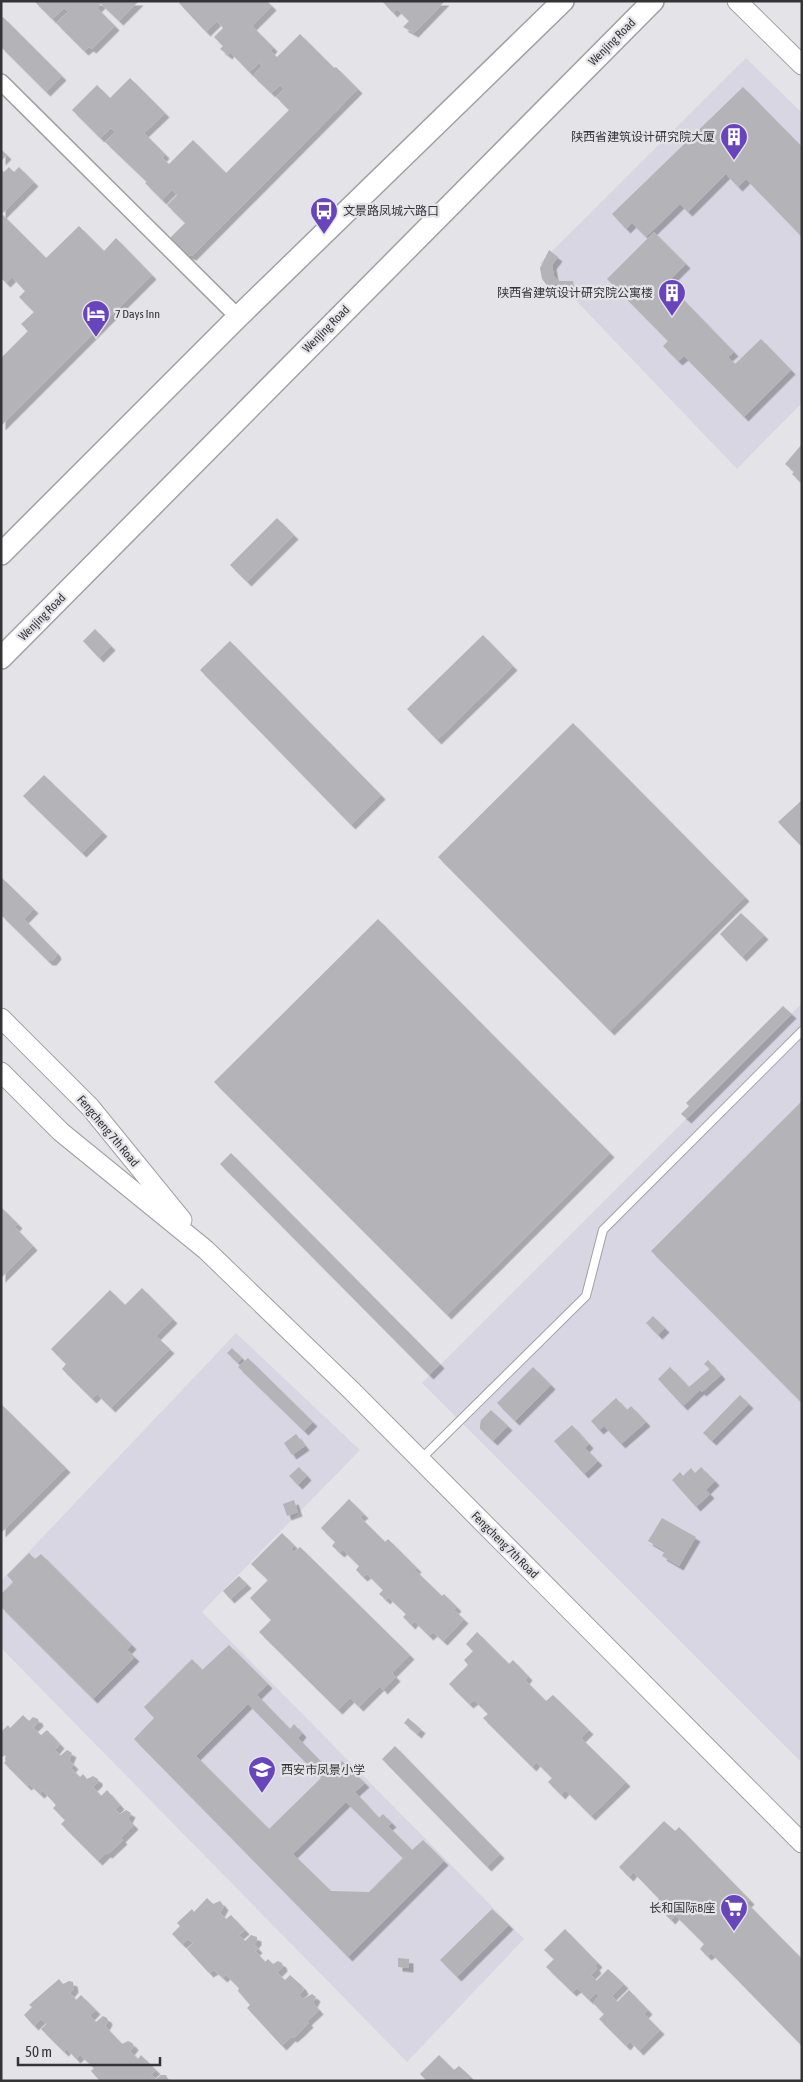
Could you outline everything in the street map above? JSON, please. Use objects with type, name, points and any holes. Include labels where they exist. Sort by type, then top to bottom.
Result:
[{"type":"main road","points":[[1,554],[238,317],[563,1]]},
{"type":"main road","name":"Wenjing Road","points":[[1,658],[653,1]]},
{"type":"street","points":[[737,1],[802,65]]},
{"type":"street","points":[[1,82],[238,317]]},
{"type":"street","name":"Fengcheng 7th Road","points":[[1,1018],[90,1108],[206,1250]]},
{"type":"street","name":"Fengcheng 7th Road","points":[[1,1072],[60,1132],[206,1250],[351,1390],[802,1843]]},
{"type":"lane","points":[[420,1460],[586,1296],[603,1230],[802,1031]]},
{"type":"shaded area","points":[[746,58],[802,113],[802,403],[737,469],[540,263]]},
{"type":"shaded area","points":[[802,1003],[802,1763],[422,1383]]},
{"type":"shaded area","name":"西安市凤景小学","points":[[236,1333],[360,1450],[202,1612],[524,1939],[407,2062],[1,1648],[1,1581]]},
{"type":"building","points":[[34,1],[139,1],[119,21],[101,4],[97,8],[115,26],[92,49],[89,47],[84,51],[56,23],[68,12],[64,8],[52,19]]},
{"type":"building","points":[[181,1],[267,1],[272,6],[252,26],[273,47],[270,51],[277,57],[300,34],[358,89],[192,256],[181,253],[168,240],[185,223],[167,205],[177,195],[172,190],[162,200],[145,183],[147,182],[105,142],[115,132],[111,128],[100,138],[72,110],[97,85],[110,98],[130,78],[165,113],[144,133],[165,154],[162,158],[169,164],[193,140],[226,173],[289,110],[276,97],[284,89],[280,85],[271,93],[253,76],[262,66],[259,63],[249,72],[230,52],[228,55],[220,49],[223,46],[214,37],[223,28],[217,21],[206,32],[179,3]]},
{"type":"building","points":[[382,1],[445,1],[414,33],[403,27],[409,21],[397,9],[393,13]]},
{"type":"building","points":[[3,17],[62,76],[46,92],[1,47],[1,19]]},
{"type":"building","name":"陕西省建筑设计研究院大厦","points":[[743,87],[802,147],[802,237],[746,179],[738,187],[726,174],[688,212],[680,204],[646,237],[632,223],[626,229],[612,214]]},
{"type":"building","points":[[1,149],[7,155],[1,161]]},
{"type":"building","points":[[9,167],[14,172],[19,167],[34,182],[2,214],[46,258],[79,226],[104,251],[116,238],[152,275],[1,426],[1,358],[28,331],[21,324],[34,312],[19,297],[25,291],[12,277],[6,283],[1,278],[1,169],[4,172]]},
{"type":"building","name":"陕西省建筑设计研究院公寓楼","points":[[654,232],[686,264],[661,289],[666,294],[672,288],[734,352],[728,357],[735,364],[761,339],[791,370],[744,417],[684,356],[678,361],[663,346],[668,341],[607,279]]},
{"type":"building","points":[[549,250],[558,257],[552,265],[554,276],[559,281],[573,281],[575,293],[561,294],[549,288],[542,279],[540,268]]},
{"type":"building","points":[[802,444],[802,480],[800,482],[792,474],[794,472],[785,464]]},
{"type":"building","points":[[277,518],[294,535],[247,582],[230,565]]},
{"type":"building","points":[[95,629],[111,646],[99,658],[83,641]]},
{"type":"building","points":[[483,635],[513,666],[437,740],[407,709]]},
{"type":"building","points":[[230,641],[381,795],[351,825],[200,670]]},
{"type":"building","points":[[573,723],[745,897],[610,1031],[438,857]]},
{"type":"building","points":[[44,775],[103,832],[82,853],[23,796]]},
{"type":"building","points":[[802,800],[802,847],[778,822]]},
{"type":"building","points":[[1,877],[34,909],[24,919],[56,952],[57,955],[52,961],[48,961],[1,915]]},
{"type":"building","points":[[741,913],[764,935],[742,957],[720,934]]},
{"type":"building","points":[[378,919],[610,1153],[447,1315],[214,1082]]},
{"type":"building","points":[[783,1006],[792,1014],[687,1119],[681,1114],[689,1106],[686,1103]]},
{"type":"building","points":[[802,1101],[802,1403],[651,1251]]},
{"type":"building","points":[[231,1153],[440,1364],[429,1375],[220,1164]]},
{"type":"building","points":[[1,1207],[18,1224],[15,1227],[33,1246],[1,1278]]},
{"type":"building","points":[[142,1288],[173,1319],[156,1336],[170,1349],[111,1408],[97,1394],[92,1399],[62,1369],[66,1364],[51,1349],[110,1290],[125,1305]]},
{"type":"building","points":[[653,1316],[665,1328],[658,1335],[646,1323]]},
{"type":"building","points":[[232,1348],[242,1358],[238,1363],[227,1353]]},
{"type":"building","points":[[248,1358],[313,1422],[304,1431],[238,1367]]},
{"type":"building","points":[[708,1360],[721,1375],[702,1392],[700,1390],[683,1406],[658,1379],[670,1367],[689,1387],[710,1369],[704,1364]]},
{"type":"building","points":[[533,1367],[551,1385],[515,1421],[497,1403]]},
{"type":"building","points":[[740,1395],[749,1404],[712,1441],[703,1433]]},
{"type":"building","points":[[616,1398],[627,1410],[631,1406],[646,1422],[621,1444],[604,1426],[599,1430],[591,1421]]},
{"type":"building","points":[[1,1404],[66,1468],[1,1533]]},
{"type":"building","points":[[491,1410],[508,1426],[493,1441],[480,1429],[481,1420]]},
{"type":"building","points":[[572,1425],[589,1444],[585,1448],[598,1461],[584,1474],[554,1441]]},
{"type":"building","points":[[296,1434],[305,1446],[292,1455],[284,1443]]},
{"type":"building","points":[[299,1467],[307,1476],[298,1485],[289,1476]]},
{"type":"building","points":[[701,1467],[715,1481],[706,1490],[710,1494],[696,1507],[672,1480],[680,1472],[683,1476],[691,1468],[695,1473]]},
{"type":"building","points":[[349,1499],[364,1514],[360,1517],[385,1542],[388,1539],[417,1568],[415,1570],[442,1596],[444,1594],[457,1607],[454,1610],[464,1619],[443,1641],[433,1632],[429,1636],[414,1621],[411,1625],[403,1617],[406,1614],[388,1597],[386,1600],[379,1594],[383,1590],[367,1574],[363,1577],[356,1570],[359,1566],[343,1550],[340,1553],[332,1546],[335,1542],[321,1528]]},
{"type":"building","points":[[294,1500],[298,1512],[287,1516],[283,1504]]},
{"type":"building","points":[[662,1518],[696,1537],[679,1566],[662,1556],[665,1551],[648,1541]]},
{"type":"building","points":[[282,1533],[294,1545],[291,1549],[294,1552],[300,1547],[410,1655],[392,1673],[396,1677],[383,1690],[380,1686],[359,1707],[350,1698],[338,1710],[259,1632],[271,1620],[250,1598],[268,1580],[251,1564]]},
{"type":"building","points":[[29,1553],[35,1559],[41,1554],[132,1645],[127,1650],[135,1657],[93,1699],[1,1607],[1,1594],[13,1582],[7,1575]]},
{"type":"building","points":[[239,1576],[247,1584],[230,1599],[223,1591]]},
{"type":"building","points":[[477,1632],[509,1664],[513,1660],[528,1676],[525,1680],[546,1701],[553,1695],[589,1730],[581,1738],[626,1782],[591,1816],[565,1790],[561,1795],[548,1782],[552,1778],[536,1762],[532,1767],[483,1718],[488,1714],[474,1700],[469,1704],[449,1684],[468,1665],[464,1660],[473,1651],[466,1644]]},
{"type":"building","points":[[229,1645],[268,1684],[257,1695],[290,1729],[294,1724],[302,1733],[298,1738],[331,1772],[342,1761],[365,1783],[355,1792],[379,1818],[383,1814],[392,1823],[388,1826],[412,1850],[423,1840],[444,1861],[348,1957],[134,1739],[154,1718],[144,1707],[192,1659],[202,1670]],"holes":[[[248,1704],[321,1778],[269,1829],[196,1756]],[[346,1802],[403,1858],[369,1892],[331,1891],[293,1854]]]},
{"type":"building","points":[[23,1715],[29,1721],[33,1717],[38,1719],[39,1722],[33,1728],[41,1735],[47,1730],[60,1744],[55,1750],[60,1756],[67,1750],[72,1753],[69,1760],[74,1765],[71,1768],[80,1777],[83,1774],[87,1779],[93,1776],[98,1779],[98,1782],[93,1787],[101,1796],[107,1790],[120,1805],[115,1810],[120,1814],[126,1810],[131,1813],[128,1819],[134,1825],[121,1838],[123,1840],[98,1861],[61,1824],[65,1820],[53,1808],[56,1805],[43,1791],[40,1794],[29,1784],[27,1786],[4,1763],[8,1759],[5,1755],[1,1758],[1,1732],[8,1725],[10,1728]]},
{"type":"building","points":[[408,1718],[421,1729],[417,1734],[404,1723]]},
{"type":"building","points":[[395,1746],[500,1854],[487,1867],[382,1759]]},
{"type":"building","name":"长和国际B座","points":[[664,1821],[675,1831],[679,1827],[750,1900],[747,1903],[802,1959],[802,2046],[711,1953],[707,1956],[700,1949],[704,1944],[675,1915],[671,1920],[655,1904],[659,1899],[633,1872],[629,1877],[619,1867]]},
{"type":"building","points":[[207,1898],[213,1904],[220,1901],[224,1906],[220,1913],[226,1919],[231,1915],[245,1930],[239,1935],[245,1941],[251,1935],[257,1937],[257,1941],[254,1944],[258,1949],[255,1951],[265,1962],[268,1959],[273,1964],[278,1961],[282,1963],[283,1967],[277,1973],[285,1980],[290,1975],[302,1986],[304,1990],[299,1995],[303,1999],[312,1994],[316,1997],[313,2003],[319,2010],[307,2021],[309,2023],[300,2032],[293,2038],[291,2037],[282,2046],[247,2008],[250,2005],[238,1991],[239,1988],[226,1975],[223,1978],[214,1970],[209,1973],[187,1949],[193,1943],[188,1939],[182,1944],[172,1934],[180,1926],[177,1923],[192,1909],[194,1912]]},
{"type":"building","points":[[492,1909],[509,1925],[457,1977],[440,1960]]},
{"type":"building","points":[[565,1929],[598,1963],[595,1966],[597,1969],[591,1975],[596,1981],[608,1969],[624,1984],[612,1996],[617,2002],[629,1990],[648,2010],[644,2014],[660,2030],[639,2051],[630,2041],[626,2046],[599,2019],[604,2014],[593,2003],[599,1996],[596,1993],[589,2000],[577,1988],[572,1992],[546,1967],[554,1959],[544,1950]]},
{"type":"building","points":[[398,1958],[409,1959],[409,1968],[398,1967]]},
{"type":"building","points":[[59,1979],[63,1984],[69,1981],[73,1982],[74,1988],[70,1993],[76,2000],[81,1995],[96,2010],[90,2016],[96,2022],[103,2016],[107,2018],[108,2021],[105,2026],[122,2044],[128,2041],[132,2043],[134,2046],[130,2051],[138,2059],[141,2055],[156,2070],[151,2074],[156,2079],[161,2075],[166,2075],[169,2081],[100,2081],[91,2071],[94,2068],[80,2055],[76,2059],[67,2049],[64,2052],[41,2029],[46,2024],[41,2019],[34,2026],[24,2015],[32,2007],[29,2005]]},
{"type":"building","points":[[439,2055],[454,2070],[459,2066],[470,2076],[466,2081],[427,2081],[420,2074]]},
{"type":"place","name":"陕西省建筑设计研究院大厦","points":[[734,161]]},
{"type":"place","name":"文景路凤城六路口","points":[[324,235]]},
{"type":"place","name":"陕西省建筑设计研究院公寓楼","points":[[672,317]]},
{"type":"place","name":"7 Days Inn","points":[[96,338]]},
{"type":"place","name":"西安市凤景小学","points":[[262,1794]]},
{"type":"place","name":"长和国际B座","points":[[734,1932]]}]
